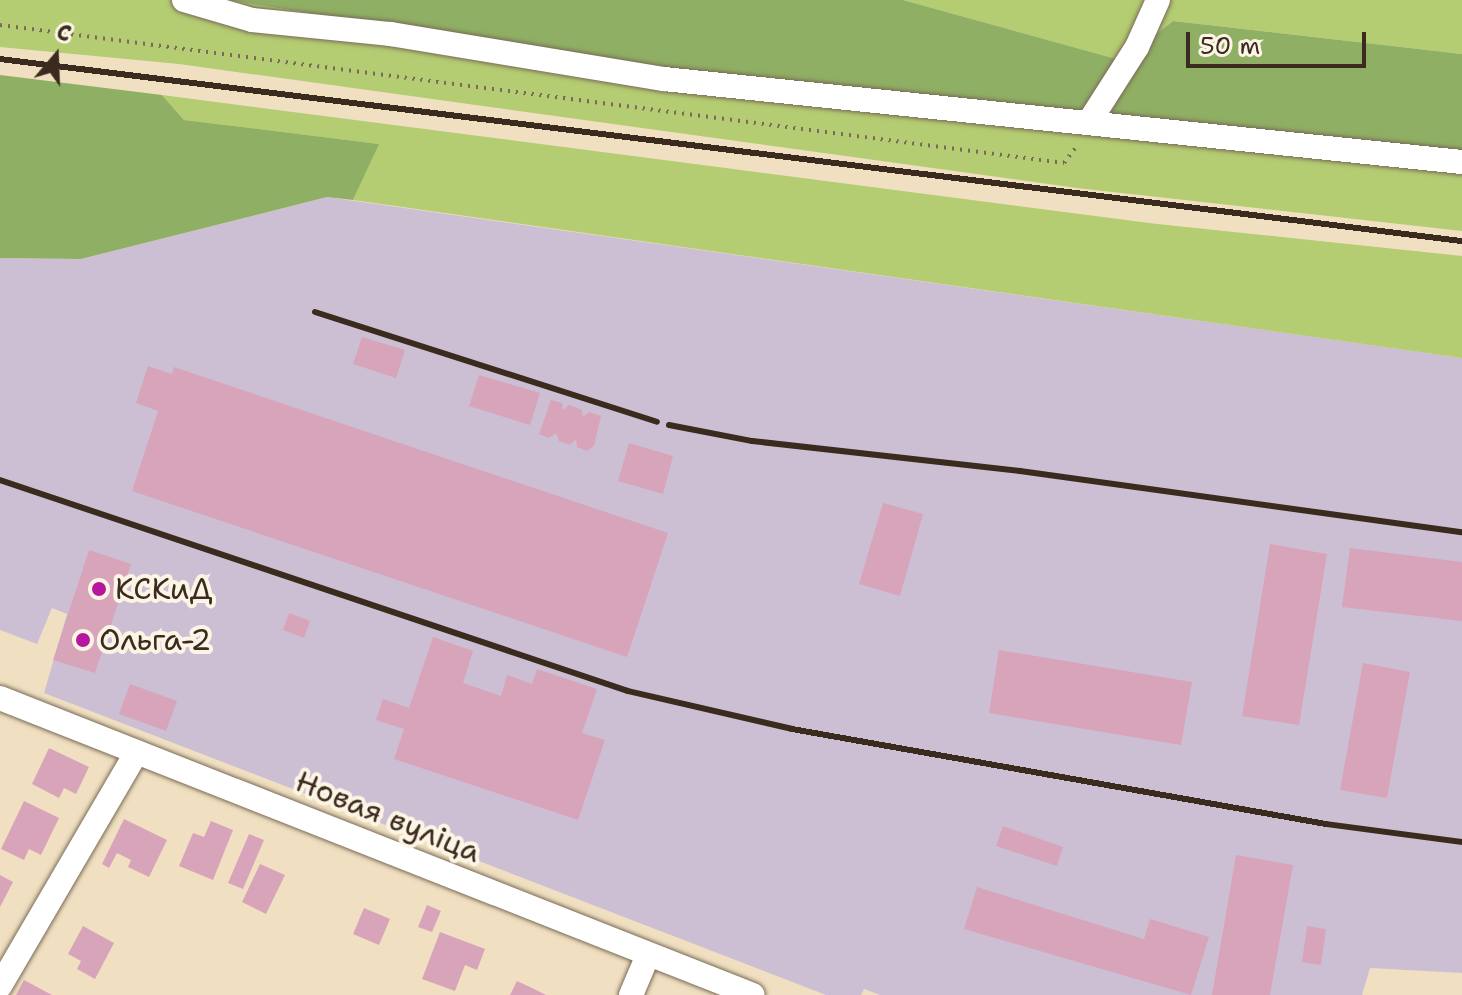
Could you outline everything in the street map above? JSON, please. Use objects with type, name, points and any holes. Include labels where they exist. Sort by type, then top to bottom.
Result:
[{"type":"street","points":[[184,0],[252,20],[391,34],[664,79],[1462,162]]},
{"type":"street","points":[[1089,122],[1137,47],[1158,0]]},
{"type":"street","name":"Новая вуліца","points":[[0,698],[753,995]]},
{"type":"street","points":[[0,986],[137,752]]},
{"type":"street","points":[[631,995],[648,955]]},
{"type":"path","points":[[0,25],[1064,163],[1089,122]]},
{"type":"shaded area","points":[[327,197],[1462,358],[1462,973],[1370,968],[1362,995],[880,995],[864,989],[861,995],[826,995],[44,693],[67,614],[52,608],[37,644],[0,630],[0,258],[81,259]]},
{"type":"green space","points":[[0,0],[227,0],[652,67],[1462,152],[1462,231],[1077,188],[179,64],[0,47]]},
{"type":"green space","points":[[227,0],[903,0],[1120,60],[1085,115],[652,67]]},
{"type":"green space","points":[[903,0],[1462,0],[1462,54],[1173,21],[1120,60]]},
{"type":"green space","points":[[1173,21],[1462,54],[1462,152],[1108,117],[1152,37]]},
{"type":"green space","points":[[0,75],[162,95],[184,120],[379,144],[353,200],[327,197],[81,259],[0,258]]},
{"type":"green space","points":[[162,95],[1157,224],[1462,256],[1462,358],[353,200],[378,144],[184,120]]},
{"type":"building","points":[[362,337],[405,350],[396,378],[353,364]]},
{"type":"building","points":[[148,366],[172,374],[174,367],[668,533],[627,657],[132,491],[158,411],[136,403]]},
{"type":"building","points":[[479,375],[540,393],[530,425],[469,406]]},
{"type":"building","points":[[551,400],[562,403],[563,410],[569,405],[582,410],[583,417],[589,412],[601,416],[594,446],[587,451],[577,447],[576,439],[570,445],[559,441],[556,433],[549,438],[539,434]]},
{"type":"building","points":[[629,443],[673,456],[663,494],[618,481]]},
{"type":"building","points":[[883,503],[923,514],[900,596],[859,584]]},
{"type":"building","points":[[1270,544],[1327,554],[1299,725],[1242,716]]},
{"type":"building","points":[[1350,548],[1462,562],[1462,621],[1342,607]]},
{"type":"building","name":"КСКиД","points":[[89,550],[131,564],[95,673],[53,660]]},
{"type":"building","points":[[289,613],[310,621],[304,638],[283,630]]},
{"type":"building","points":[[433,637],[473,651],[463,683],[501,696],[507,675],[532,684],[537,669],[597,689],[582,733],[605,740],[578,820],[394,759],[404,729],[376,720],[383,699],[409,708]]},
{"type":"building","points":[[999,650],[1192,682],[1181,745],[989,713]]},
{"type":"building","points":[[1363,663],[1410,672],[1387,798],[1340,790]]},
{"type":"building","points":[[130,684],[177,701],[166,731],[119,714]]},
{"type":"building","points":[[49,748],[89,767],[76,794],[64,788],[59,798],[32,784]]},
{"type":"building","points":[[24,801],[59,818],[41,855],[29,849],[24,860],[1,849]]},
{"type":"building","points":[[124,819],[167,840],[149,877],[128,867],[131,860],[117,853],[109,868],[102,864]]},
{"type":"building","points":[[211,821],[233,830],[213,880],[179,866],[193,833],[204,837]]},
{"type":"building","points":[[1003,826],[1063,847],[1057,866],[996,846]]},
{"type":"building","points":[[249,834],[264,840],[243,889],[228,883]]},
{"type":"building","points":[[1236,855],[1293,865],[1270,995],[1212,995]]},
{"type":"building","points":[[260,864],[285,875],[266,914],[242,902]]},
{"type":"building","points":[[0,875],[13,882],[0,907]]},
{"type":"building","points":[[977,887],[1144,939],[1150,919],[1209,937],[1191,995],[964,929]]},
{"type":"building","points":[[427,905],[441,911],[432,932],[418,927]]},
{"type":"building","points":[[364,908],[390,919],[379,945],[353,934]]},
{"type":"building","points":[[83,926],[114,943],[95,979],[77,969],[81,961],[68,954]]},
{"type":"building","points":[[1307,926],[1326,929],[1321,965],[1302,962]]},
{"type":"building","points":[[440,932],[485,949],[477,970],[465,965],[455,991],[422,979]]},
{"type":"building","points":[[24,980],[52,995],[16,995]]},
{"type":"building","points":[[517,981],[532,988],[546,995],[510,995]]},
{"type":"railway","points":[[0,59],[1462,241]]},
{"type":"railway","points":[[315,312],[657,422]]},
{"type":"railway","points":[[669,425],[752,441],[1020,471],[1462,532]]},
{"type":"railway","points":[[0,480],[628,691],[792,729],[1326,824],[1462,842]]},
{"type":"place","name":"КСКиД","points":[[99,589]]},
{"type":"place","name":"Ольга-2","points":[[83,640]]}]
